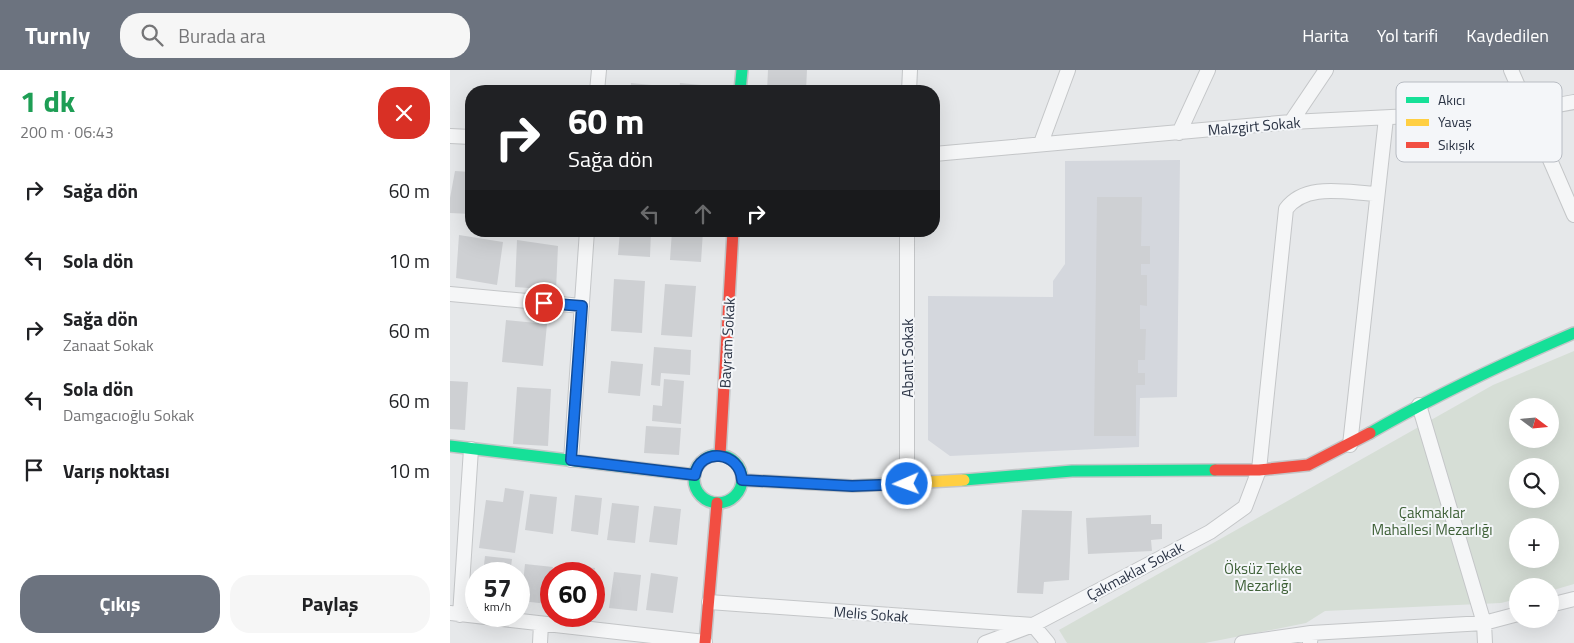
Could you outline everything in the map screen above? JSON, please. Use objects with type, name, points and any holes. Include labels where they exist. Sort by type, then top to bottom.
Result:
[{"type":"main road","points":[[741,85],[742,70]]},
{"type":"main road","name":"Bayram Sokak","points":[[720,455],[733,237]]},
{"type":"main road","points":[[742,480],[852,486],[907,484],[1072,471],[1259,470],[1308,465],[1350,445],[1419,405],[1504,363],[1574,333]]},
{"type":"main road","points":[[450,446],[695,475]]},
{"type":"main road","points":[[720,455],[735,462],[740,468],[742,480],[734,496],[717,503],[700,496],[696,489],[695,475],[704,459],[720,455]]},
{"type":"main road","points":[[705,642],[717,503]]},
{"type":"street","points":[[598,85],[599,70]]},
{"type":"street","points":[[909,85],[910,70]]},
{"type":"street","points":[[1041,143],[1068,70]]},
{"type":"street","points":[[1179,133],[1208,70]]},
{"type":"street","points":[[1291,122],[1326,70]]},
{"type":"street","points":[[1511,70],[1517,82]]},
{"type":"street","name":"Malzgirt Sokak","points":[[940,153],[1291,122],[1396,117]]},
{"type":"street","points":[[1350,445],[1386,118]]},
{"type":"street","points":[[450,136],[465,136]]},
{"type":"street","points":[[1552,162],[1574,215]]},
{"type":"street","name":"Çakmaklar Sokak","points":[[985,643],[1033,625],[1217,527],[1245,507],[1259,470],[1286,209],[1293,199],[1309,191],[1377,194]]},
{"type":"street","points":[[571,460],[587,237]]},
{"type":"street","name":"Abant Sokak","points":[[907,237],[907,484]]},
{"type":"street","points":[[450,294],[582,306]]},
{"type":"street","points":[[1419,405],[1484,623],[1485,643]]},
{"type":"street","points":[[471,449],[455,614],[540,624]]},
{"type":"street","points":[[1559,603],[1574,599]]},
{"type":"street","name":"Melis Sokak","points":[[709,602],[1033,625]]},
{"type":"street","points":[[1242,643],[1484,623],[1509,616]]},
{"type":"street","points":[[1033,625],[1048,643]]},
{"type":"street","points":[[540,643],[542,627]]},
{"type":"street","points":[[569,627],[705,642]]},
{"type":"shaded area","points":[[1180,160],[1177,397],[1140,398],[1139,447],[950,456],[928,440],[928,296],[1053,297],[1053,281],[1065,264],[1065,161]]},
{"type":"green space","name":"Çakmaklar Mahallesi Mezarlığı","points":[[1574,351],[1574,584],[1559,588],[1559,578],[1509,578],[1509,601],[1501,603],[1325,611],[1306,623],[1205,643],[1067,643],[1059,630],[1493,385]]},
{"type":"building","points":[[768,70],[807,70],[806,85],[767,85]]},
{"type":"building","points":[[631,83],[652,85],[631,85]]},
{"type":"building","points":[[680,83],[701,85],[680,85]]},
{"type":"building","points":[[455,171],[465,172],[465,214],[450,213],[450,198]]},
{"type":"building","points":[[1097,197],[1142,197],[1141,246],[1150,246],[1150,264],[1141,264],[1141,275],[1147,275],[1147,306],[1140,305],[1140,329],[1146,329],[1145,360],[1138,360],[1138,373],[1145,373],[1145,385],[1136,385],[1136,436],[1094,436]]},
{"type":"building","points":[[459,235],[503,242],[497,285],[456,278]]},
{"type":"building","points":[[620,237],[651,237],[650,257],[618,255]]},
{"type":"building","points":[[672,237],[703,237],[701,262],[670,260]]},
{"type":"building","points":[[517,240],[558,246],[556,290],[515,287]]},
{"type":"building","points":[[614,279],[645,281],[642,333],[611,331]]},
{"type":"building","points":[[665,284],[696,286],[692,337],[661,335]]},
{"type":"building","points":[[506,320],[547,324],[543,366],[502,362]]},
{"type":"building","points":[[654,347],[691,350],[690,375],[661,373],[660,386],[651,385]]},
{"type":"building","points":[[611,361],[643,364],[640,396],[608,393]]},
{"type":"building","points":[[664,379],[684,381],[681,424],[652,421],[653,405],[662,406]]},
{"type":"building","points":[[450,381],[468,382],[465,430],[450,429]]},
{"type":"building","points":[[517,387],[551,389],[548,446],[513,444]]},
{"type":"building","points":[[646,426],[681,428],[679,455],[644,453]]},
{"type":"building","points":[[505,488],[524,491],[515,553],[479,548],[486,500],[503,502]]},
{"type":"building","points":[[530,494],[557,497],[553,534],[525,530]]},
{"type":"building","points":[[575,495],[602,498],[598,535],[571,531]]},
{"type":"building","points":[[612,503],[639,506],[635,543],[607,540]]},
{"type":"building","points":[[654,506],[681,509],[677,545],[649,542]]},
{"type":"building","points":[[1022,510],[1072,511],[1069,580],[1044,582],[1043,594],[1017,593]]},
{"type":"building","points":[[1151,515],[1151,524],[1162,524],[1162,539],[1151,540],[1152,551],[1088,554],[1086,518]]},
{"type":"building","points":[[485,556],[512,559],[512,562],[484,562]]},
{"type":"building","points":[[530,565],[540,566],[540,603],[530,602]]},
{"type":"building","points":[[614,572],[641,575],[637,611],[609,608]]},
{"type":"building","points":[[651,573],[678,577],[673,613],[646,610]]},
{"type":"traffic: fast","points":[[741,85],[742,70]]},
{"type":"traffic: fast","points":[[1370,433],[1470,380],[1574,333]]},
{"type":"traffic: fast","points":[[450,446],[695,475]]},
{"type":"traffic: fast","points":[[718,455],[727,457],[735,462],[740,470],[742,479],[740,488],[735,496],[727,501],[718,503],[709,501],[701,496],[696,488],[694,479],[696,470],[701,462],[709,457],[718,455]]},
{"type":"traffic: fast","points":[[964,480],[1072,471],[1215,470]]},
{"type":"traffic: slow","points":[[742,480],[853,486],[964,480]]},
{"type":"traffic: jam","points":[[720,455],[733,237]]},
{"type":"traffic: jam","points":[[1215,470],[1259,470],[1308,465],[1370,433]]},
{"type":"traffic: jam","points":[[705,643],[717,503]]},
{"type":"route","points":[[544,303],[582,306],[571,460],[695,475],[704,459],[720,455],[735,462],[740,468],[742,480],[852,486],[907,484]]},
{"type":"park label","name":"Öksüz Tekke Mezarlığı","points":[[1263,576]]}]
